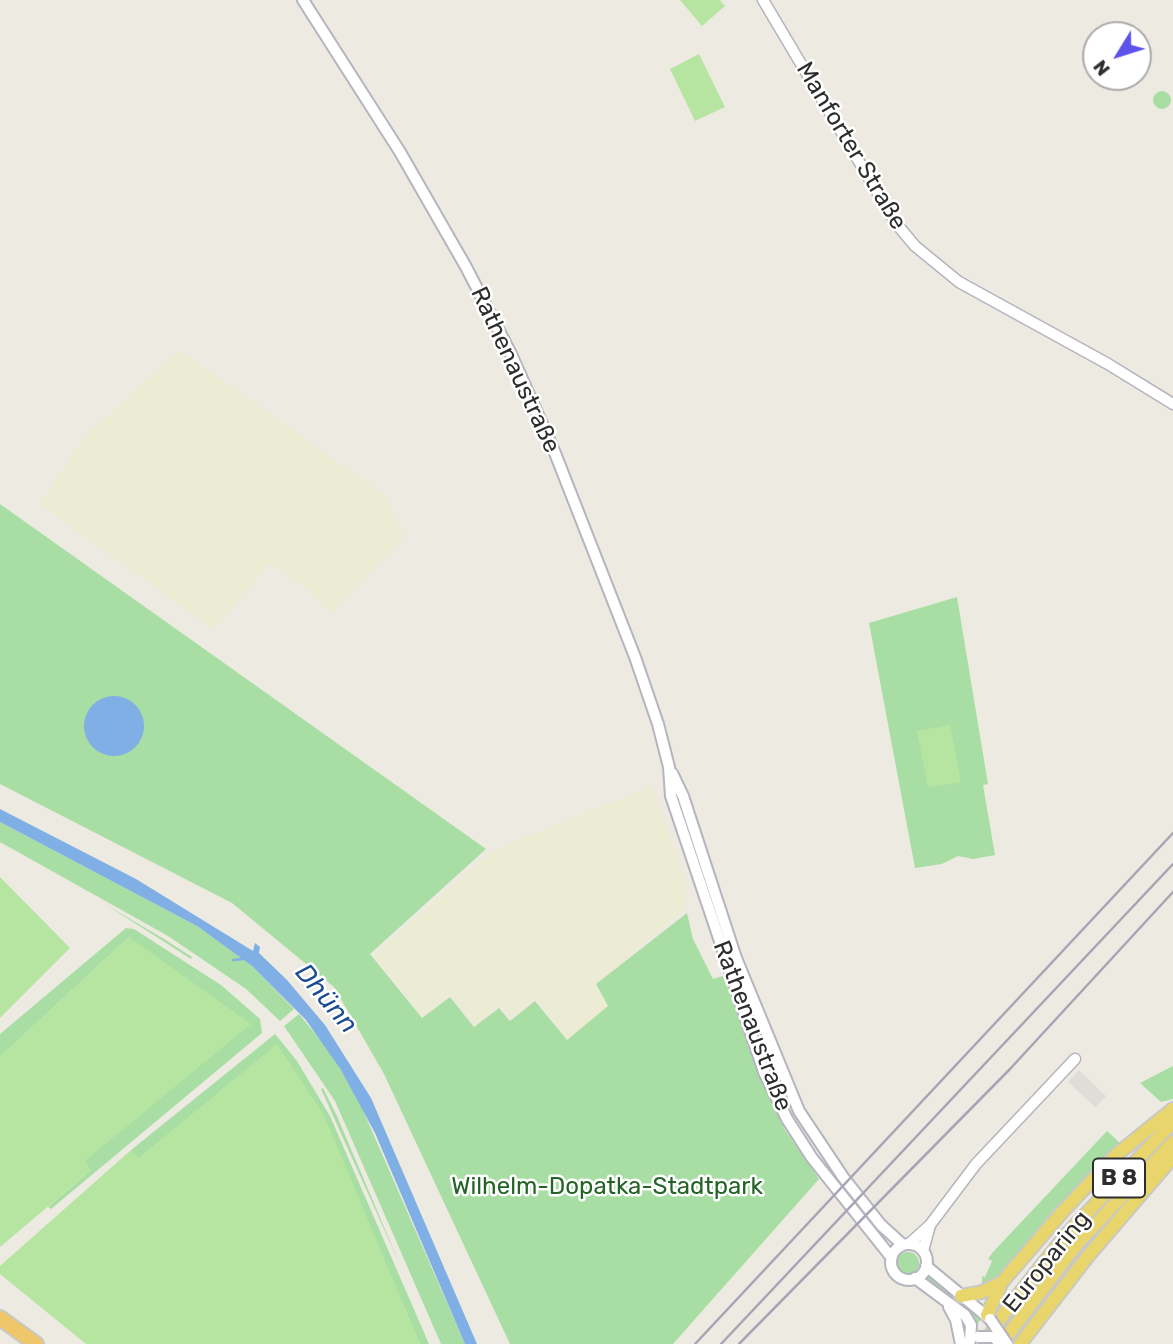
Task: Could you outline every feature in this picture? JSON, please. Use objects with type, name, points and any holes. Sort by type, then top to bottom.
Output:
[{"type":"highway","points":[[988,1317],[1002,1282],[1096,1175],[1173,1109]]},
{"type":"highway","name":"Europaring","points":[[972,1342],[1005,1312],[1066,1235],[1173,1122]]},
{"type":"highway","name":"Europaring","points":[[1000,1344],[1076,1244],[1173,1142]]},
{"type":"highway","points":[[1020,1344],[1096,1246],[1173,1157]]},
{"type":"highway","points":[[961,1296],[982,1292],[1002,1282]]},
{"type":"highway","points":[[0,1318],[36,1344]]},
{"type":"main road","name":"Rathenaustraße","points":[[303,0],[400,152],[466,267],[511,354],[555,453],[609,588],[658,724],[669,767],[675,808],[764,1072],[788,1119],[813,1158],[891,1257]]},
{"type":"main road","name":"Rathenaustraße","points":[[669,767],[682,793],[736,958],[799,1111],[843,1177],[881,1225],[906,1244]]},
{"type":"main road","points":[[1000,1344],[994,1337],[972,1342],[971,1325],[965,1315],[915,1278],[902,1279],[897,1275],[891,1257],[906,1244],[923,1251],[926,1266],[988,1317],[1003,1334],[1007,1344]]},
{"type":"main road","points":[[915,1278],[926,1266]]},
{"type":"main road","name":"Europaring","points":[[972,1342],[988,1317]]},
{"type":"street","name":"Manforter Straße","points":[[763,0],[895,222],[915,246],[959,282],[1108,364],[1173,404]]},
{"type":"street","points":[[906,1244],[930,1225],[969,1171],[1075,1059]]},
{"type":"street","points":[[923,1251],[930,1225]]},
{"type":"shaded area","points":[[180,350],[384,495],[404,537],[331,614],[307,589],[270,563],[214,630],[40,504],[85,436]]},
{"type":"shaded area","points":[[652,786],[687,885],[685,909],[596,984],[608,1006],[567,1040],[536,999],[510,1018],[500,1005],[474,1025],[450,995],[422,1017],[373,955],[493,850]]},
{"type":"shaded area","points":[[1079,1070],[1106,1096],[1095,1107],[1068,1082]]},
{"type":"green space","points":[[680,0],[720,0],[725,6],[702,26]]},
{"type":"green space","points":[[699,54],[725,107],[695,121],[670,69]]},
{"type":"green space","points":[[1162,91],[1168,94],[1171,100],[1168,106],[1162,109],[1156,106],[1153,100],[1156,94]]},
{"type":"green space","name":"Wilhelm-Dopatka-Stadtpark","points":[[0,504],[486,849],[370,954],[422,1018],[450,997],[474,1027],[499,1008],[510,1021],[535,1001],[567,1040],[608,1006],[596,984],[687,913],[693,939],[713,979],[723,976],[785,1130],[819,1179],[673,1344],[510,1344],[384,1074],[334,987],[232,903],[0,784]]},
{"type":"green space","points":[[957,597],[988,784],[983,785],[995,855],[973,859],[958,856],[942,864],[915,868],[869,623]]},
{"type":"green space","points":[[950,725],[961,782],[928,788],[917,731]]},
{"type":"green space","points":[[0,822],[197,926],[252,966],[294,1009],[280,1021],[246,989],[168,936],[0,842]]},
{"type":"green space","points":[[0,877],[70,948],[0,1018]]},
{"type":"green space","points":[[105,904],[164,939],[192,957],[191,959]]},
{"type":"green space","points":[[126,928],[134,929],[221,985],[260,1019],[262,1033],[51,1209],[48,1207],[90,1171],[85,1162],[129,937],[0,1057],[0,1034]]},
{"type":"green space","points":[[129,937],[251,1024],[85,1161],[90,1171],[0,1247],[0,1057]]},
{"type":"green space","points":[[299,1014],[327,1048],[355,1092],[465,1344],[441,1344],[335,1101],[284,1026]]},
{"type":"green space","points":[[275,1034],[297,1061],[330,1116],[429,1344],[420,1344],[387,1267],[277,1045],[138,1159],[131,1150]]},
{"type":"green space","points":[[277,1044],[324,1115],[420,1344],[86,1344],[0,1274],[0,1266],[131,1150],[139,1158]]},
{"type":"green space","points":[[1173,1066],[1173,1099],[1161,1102],[1140,1083]]},
{"type":"green space","points":[[323,1088],[337,1116],[401,1267],[321,1089]]},
{"type":"green space","points":[[1107,1131],[1120,1143],[1055,1208],[996,1279],[982,1287],[982,1276],[985,1277],[992,1261],[988,1259],[993,1252]]},
{"type":"green space","points":[[904,1252],[912,1252],[919,1259],[919,1267],[912,1274],[904,1274],[897,1267],[897,1259]]},
{"type":"green space","points":[[929,1274],[982,1317],[977,1325],[923,1280]]},
{"type":"water","points":[[114,696],[135,705],[144,726],[135,747],[114,756],[93,747],[84,726],[93,705]]},
{"type":"water","points":[[0,809],[136,879],[253,951],[255,943],[260,947],[259,953],[287,980],[325,1025],[371,1098],[477,1344],[465,1344],[375,1133],[341,1070],[306,1020],[252,966],[197,926],[0,822]]},
{"type":"waterway","points":[[233,960],[243,959]]},
{"type":"railway","points":[[695,1344],[1173,833]]},
{"type":"railway","points":[[721,1344],[1173,864]]},
{"type":"railway","points":[[739,1344],[1010,1069],[1173,892]]},
{"type":"water label","name":"Dhünn","points":[[326,999]]}]
